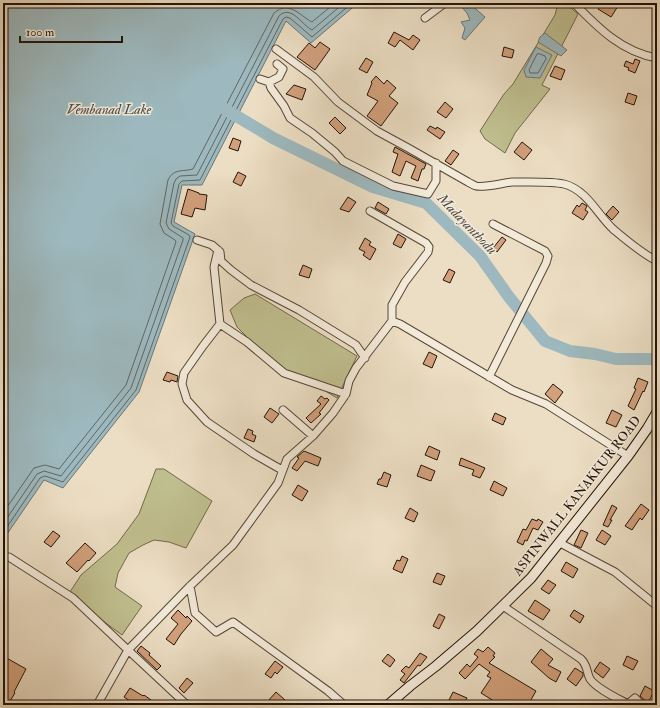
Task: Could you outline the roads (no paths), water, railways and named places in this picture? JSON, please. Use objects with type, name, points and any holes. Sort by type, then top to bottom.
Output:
[{"type":"main road","name":"ASPINWALL KANAKKUR ROAD","points":[[391,704],[477,631],[531,578],[628,456],[657,412]]},
{"type":"street","points":[[425,18],[445,3]]},
{"type":"street","points":[[574,3],[618,44],[643,56],[657,58]]},
{"type":"street","points":[[276,50],[314,77],[338,102],[377,131],[476,186],[512,182],[532,182],[564,184],[573,188],[585,196],[612,228],[657,261]]},
{"type":"street","points":[[260,79],[269,82],[279,77],[283,69],[277,64]]},
{"type":"street","points":[[269,82],[271,88],[284,106],[290,118],[312,133],[335,152],[343,161],[393,186],[428,194],[436,181],[436,164]]},
{"type":"street","points":[[97,705],[128,650],[190,586],[234,545],[278,483],[287,459],[333,414],[346,394],[349,381],[356,368],[392,321],[392,304],[405,282],[428,252],[428,247],[426,243],[370,211]]},
{"type":"street","points":[[489,377],[526,305],[548,256],[544,251],[494,224]]},
{"type":"street","points":[[197,240],[212,245],[218,250],[220,252],[221,261],[251,285],[299,310],[356,345],[365,358]]},
{"type":"street","points":[[218,250],[214,267],[220,324],[184,373],[182,384],[187,400],[207,422],[254,454],[282,470]]},
{"type":"street","points":[[392,321],[400,324],[512,390],[546,404],[628,456]]},
{"type":"street","points":[[220,324],[284,372],[346,394]]},
{"type":"street","points":[[283,410],[312,436]]},
{"type":"street","points":[[560,543],[615,572],[657,606]]},
{"type":"street","points":[[9,557],[73,598],[187,705]]},
{"type":"street","points":[[190,586],[195,613],[216,632],[233,622],[328,691],[344,705]]},
{"type":"street","points":[[503,606],[581,659],[586,664],[591,680],[599,687],[628,704],[635,698],[641,704]]},
{"type":"water","name":"Vembanad Lake","points":[[3,3],[358,3],[311,43],[286,21],[202,185],[182,185],[174,222],[195,234],[139,392],[63,488],[44,480],[3,540]]},
{"type":"water","points":[[462,3],[469,3],[485,17],[465,40],[462,38],[465,28],[461,22],[470,20],[467,13],[461,6]]},
{"type":"water","points":[[545,33],[567,50],[561,56],[538,42],[540,37]]},
{"type":"water","points":[[536,47],[552,55],[540,78],[526,77],[524,70]]},
{"type":"waterway","name":"Madayanthodu","points":[[223,108],[273,138],[373,187],[426,203],[480,256],[509,297],[545,341],[570,351],[595,354],[616,359],[657,359]]}]
